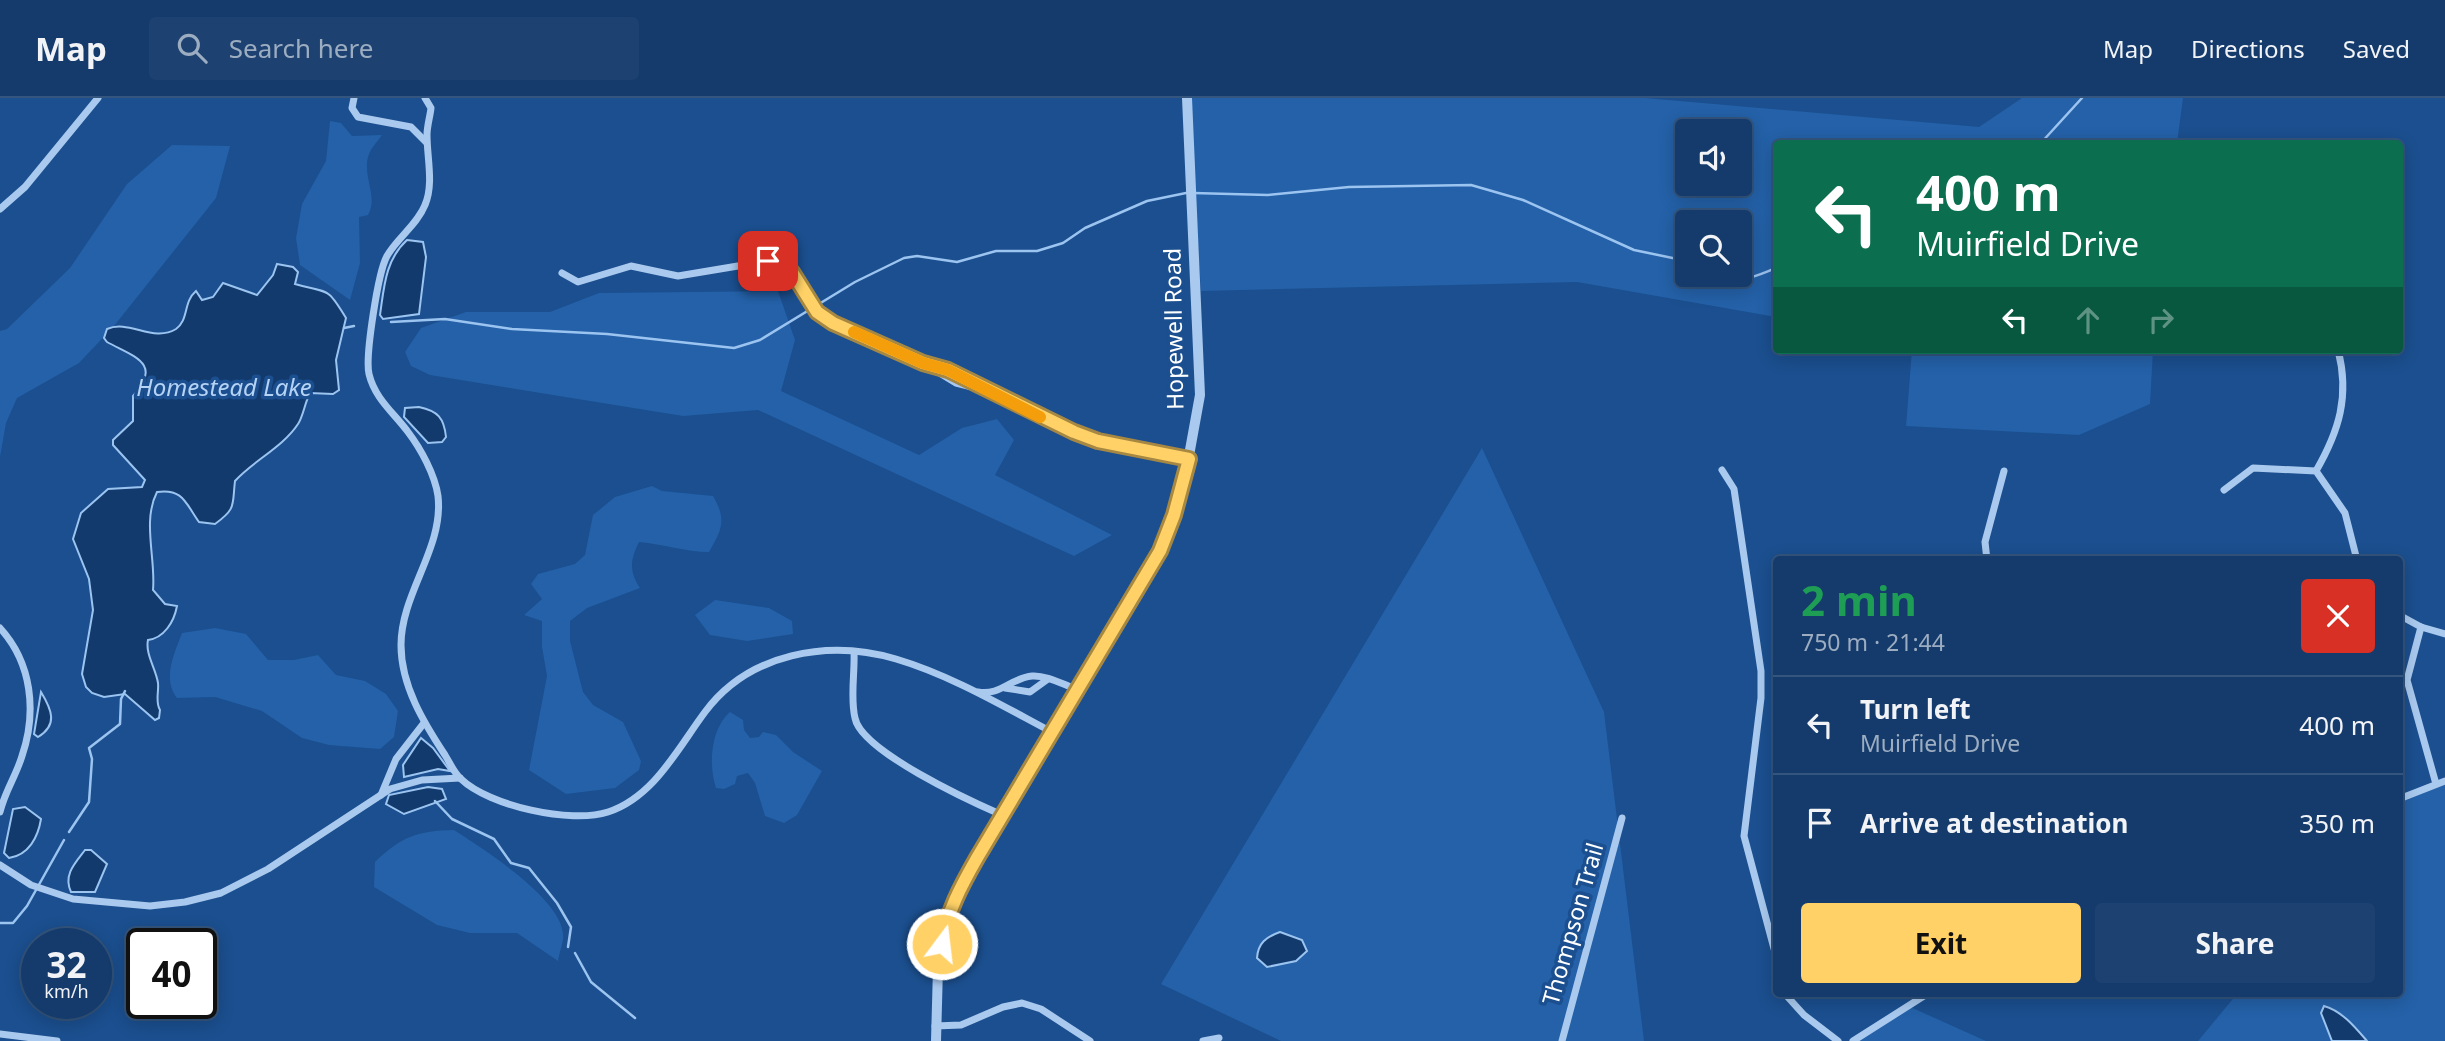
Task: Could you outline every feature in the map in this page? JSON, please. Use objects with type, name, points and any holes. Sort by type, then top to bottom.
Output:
[{"type":"street","points":[[0,209],[25,187],[98,98]]},
{"type":"street","points":[[354,98],[352,108],[358,117],[411,127],[427,142]]},
{"type":"street","points":[[425,98],[431,108],[427,142],[429,164],[426,204],[385,259],[374,314],[369,373],[382,404],[409,432],[426,462],[438,495],[435,534],[406,608],[401,646],[406,679],[424,723],[460,778]]},
{"type":"street","name":"Hopewell Road","points":[[936,1041],[935,991],[945,925],[957,893],[1050,731],[1160,551],[1174,515],[1189,459],[1200,395],[1187,98]]},
{"type":"street","points":[[562,273],[578,282],[631,266],[678,275],[768,261],[792,272],[821,317],[923,363],[956,383],[980,389],[1098,441],[1189,459]]},
{"type":"street","points":[[2316,471],[2335,437],[2342,408],[2343,368],[2339,354]]},
{"type":"street","points":[[2224,489],[2253,468],[2316,471]]},
{"type":"street","points":[[1722,470],[1734,489],[1761,671],[1761,698],[1744,836],[1773,945]]},
{"type":"street","points":[[1986,556],[1984,542],[2004,471]]},
{"type":"street","points":[[2316,471],[2345,513],[2356,556]]},
{"type":"street","points":[[2403,617],[2421,627],[2445,634]]},
{"type":"street","points":[[2421,627],[2403,680],[2436,784]]},
{"type":"street","points":[[0,628],[16,645],[30,690],[31,723],[23,754],[3,791],[0,812]]},
{"type":"street","points":[[854,652],[855,718],[861,733],[929,778],[1002,815]]},
{"type":"street","points":[[0,865],[32,886],[73,899],[150,906],[186,902],[221,893],[268,869],[390,789],[422,780],[460,778],[524,810],[564,816],[608,812],[646,790],[727,685],[764,662],[803,653],[854,652],[893,658],[971,691],[1050,731]]},
{"type":"street","points":[[971,691],[991,694],[1017,680],[1033,676],[1076,689]]},
{"type":"street","points":[[1005,688],[1030,692],[1048,679]]},
{"type":"street","points":[[380,796],[396,759],[424,723]]},
{"type":"street","points":[[2403,797],[2445,781]]},
{"type":"street","name":"Thompson Trail","points":[[1562,1041],[1622,818]]},
{"type":"street","points":[[1788,997],[1804,1015],[1838,1041]]},
{"type":"street","points":[[1853,1041],[1922,997]]},
{"type":"street","points":[[936,1026],[961,1025],[1003,1007],[1022,1003],[1041,1009],[1090,1041]]},
{"type":"street","points":[[0,1034],[57,1041]]},
{"type":"street","points":[[1203,1041],[1219,1038]]},
{"type":"shaded area","points":[[1189,98],[1645,98],[1979,127],[2022,98],[2183,98],[2177,140],[1773,140],[1773,316],[1577,282],[1201,291]]},
{"type":"shaded area","points":[[330,121],[341,123],[352,136],[382,135],[370,152],[367,162],[372,200],[368,215],[359,217],[360,263],[350,300],[300,265],[296,238],[302,204],[326,161]]},
{"type":"shaded area","points":[[172,145],[230,146],[216,198],[114,326],[79,363],[17,398],[6,423],[0,457],[0,331],[7,329],[70,268],[127,184]]},
{"type":"shaded area","points":[[778,291],[795,340],[781,391],[919,455],[962,428],[997,419],[1014,440],[995,475],[1112,535],[1074,556],[758,410],[683,416],[430,375],[411,366],[405,352],[421,328],[466,312],[550,312],[599,293]]},
{"type":"shaded area","points":[[1912,354],[2153,354],[2150,404],[2079,435],[1906,426]]},
{"type":"shaded area","points":[[1482,448],[1604,712],[1644,1041],[1281,1041],[1161,984]]},
{"type":"shaded area","points":[[652,486],[662,491],[713,496],[720,512],[720,531],[709,552],[639,542],[632,565],[640,588],[587,608],[570,621],[570,641],[583,692],[593,705],[623,722],[641,761],[639,770],[615,788],[566,794],[529,770],[547,676],[542,647],[542,621],[524,615],[542,599],[531,584],[538,574],[575,564],[585,555],[593,515],[615,497]]},
{"type":"shaded area","points":[[715,600],[769,608],[792,621],[793,634],[747,641],[710,635],[695,615]]},
{"type":"shaded area","points":[[215,628],[246,634],[268,660],[294,660],[318,655],[336,675],[365,681],[386,694],[398,711],[394,737],[380,749],[329,745],[302,738],[262,711],[215,697],[177,698],[170,683],[170,675],[182,633]]},
{"type":"shaded area","points":[[730,712],[743,720],[744,730],[750,738],[759,737],[763,732],[776,735],[793,752],[822,771],[797,815],[784,823],[765,816],[755,783],[748,773],[737,776],[735,784],[724,789],[716,788],[712,768],[713,747],[719,727]]},
{"type":"shaded area","points":[[2445,778],[2445,1041],[2198,1041],[2235,997],[2403,997],[2403,794]]},
{"type":"shaded area","points":[[454,830],[518,875],[549,905],[559,920],[563,934],[558,961],[517,933],[470,933],[437,925],[374,887],[375,862],[394,846],[420,834]]},
{"type":"shaded area","points":[[1908,1006],[1986,1041],[1858,1041]]},
{"type":"water","points":[[407,240],[423,242],[426,257],[419,314],[383,319],[380,315],[390,265]]},
{"type":"water","name":"Homestead Lake","points":[[277,264],[293,267],[298,272],[295,284],[330,295],[346,318],[336,360],[339,390],[333,394],[310,393],[300,421],[292,432],[235,481],[230,510],[215,524],[199,522],[183,499],[173,492],[157,492],[150,515],[153,590],[165,604],[177,606],[167,628],[159,636],[148,640],[148,651],[158,683],[157,700],[160,710],[159,718],[155,720],[125,694],[104,697],[92,693],[86,687],[82,674],[93,610],[89,579],[73,539],[81,513],[108,489],[142,487],[145,480],[113,445],[113,440],[133,421],[133,396],[146,376],[145,368],[141,362],[104,338],[107,329],[115,327],[150,333],[167,333],[176,329],[183,321],[189,300],[196,291],[202,300],[213,297],[223,283],[257,295],[273,275]]},
{"type":"water","points":[[419,407],[435,413],[442,420],[446,437],[442,442],[428,443],[404,417],[405,408]]},
{"type":"water","points":[[41,692],[50,711],[51,722],[38,737],[34,734]]},
{"type":"water","points":[[421,738],[433,748],[450,771],[438,769],[404,777],[403,765]]},
{"type":"water","points":[[428,787],[442,789],[446,799],[404,814],[386,804],[389,795]]},
{"type":"water","points":[[25,807],[41,819],[38,832],[27,849],[9,858],[4,853],[13,809]]},
{"type":"water","points":[[85,850],[91,850],[107,864],[95,892],[71,892],[69,875]]},
{"type":"water","points":[[1280,932],[1302,940],[1307,951],[1296,961],[1267,967],[1257,958],[1259,948],[1267,938]]},
{"type":"water","points":[[2324,1006],[2342,1016],[2367,1041],[2332,1041],[2321,1013]]},
{"type":"waterway","points":[[2044,140],[2082,98]]},
{"type":"waterway","points":[[1193,193],[1268,195],[1349,187],[1471,185],[1523,200],[1634,250],[1675,259]]},
{"type":"waterway","points":[[391,322],[445,319],[512,329],[607,334],[734,348],[760,340],[855,282],[904,258],[917,256],[957,262],[996,251],[1037,251],[1063,243],[1085,228],[1147,201],[1186,193]]},
{"type":"waterway","points":[[1752,277],[1773,269]]},
{"type":"waterway","points":[[344,328],[354,326]]},
{"type":"waterway","points":[[69,832],[89,802],[92,759],[89,748],[120,724],[121,699],[125,691]]},
{"type":"waterway","points":[[435,801],[452,819],[494,839],[511,863],[529,868],[557,903],[571,927],[568,947]]},
{"type":"waterway","points":[[0,923],[13,923],[27,906],[64,840]]},
{"type":"waterway","points":[[575,953],[591,982],[635,1018]]},
{"type":"slow traffic","points":[[854,332],[923,363],[948,370],[980,389],[1040,417]]},
{"type":"route","points":[[768,261],[792,272],[821,317],[833,323],[923,363],[948,370],[980,389],[1074,432],[1098,441],[1189,459],[1174,515],[1160,551],[1054,723],[957,893],[945,925],[942,944]]}]
